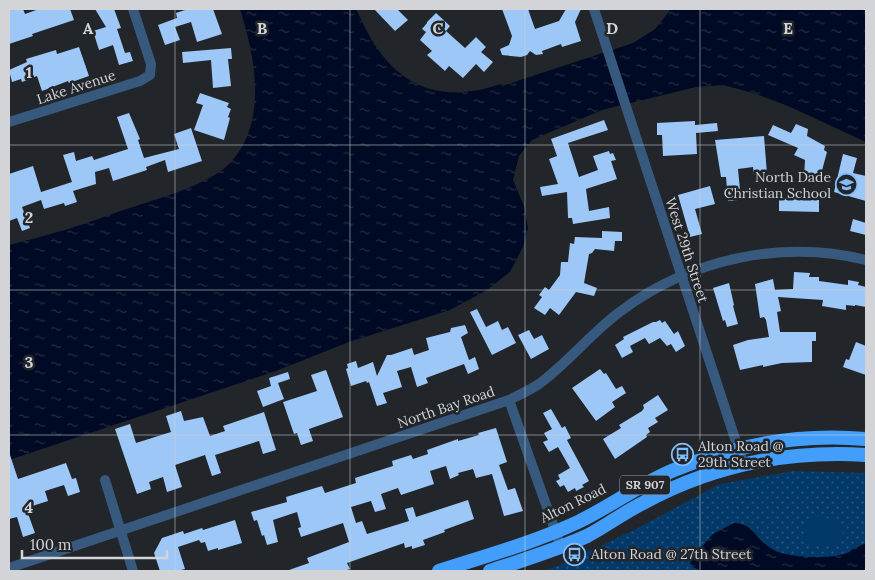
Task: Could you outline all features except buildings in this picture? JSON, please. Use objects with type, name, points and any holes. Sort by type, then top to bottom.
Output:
[{"type":"highway","name":"Alton Road","points":[[439,571],[555,532],[597,512],[634,490],[674,470],[739,447],[804,438],[849,437],[866,439]]},
{"type":"highway","name":"SR 907","points":[[490,571],[560,547],[605,527],[642,503],[680,485],[743,463],[810,454],[866,455]]},
{"type":"street","name":"Lake Avenue","points":[[9,122],[140,81],[150,75],[151,64],[132,9]]},
{"type":"street","name":"West 29th Street","points":[[594,9],[743,463]]},
{"type":"street","name":"North Bay Road","points":[[9,568],[509,400],[538,385],[621,311],[681,276],[710,266],[750,256],[796,251],[826,252],[866,260]]},
{"type":"street","points":[[509,400],[560,547]]},
{"type":"street","points":[[105,480],[133,571]]},
{"type":"shaded area","points":[[793,471],[866,473],[866,571],[542,571],[558,566],[634,530],[720,484]]},
{"type":"shaded area","points":[[815,517],[831,519],[838,523],[843,537],[834,544],[824,547],[808,543],[804,539],[804,527]]},
{"type":"water","points":[[240,9],[356,9],[375,45],[395,69],[409,79],[437,91],[468,92],[501,84],[502,86],[633,43],[655,29],[671,9],[866,9],[866,142],[788,106],[753,93],[723,85],[696,87],[602,110],[532,140],[519,156],[513,180],[524,206],[528,228],[523,247],[510,272],[487,290],[450,310],[349,342],[276,371],[9,460],[9,245],[68,229],[172,194],[210,178],[229,164],[242,148],[250,129],[254,110],[254,68]]},
{"type":"water","points":[[734,523],[750,528],[763,542],[776,551],[795,556],[836,556],[845,554],[866,543],[866,571],[699,570],[693,567],[690,563],[692,558],[713,534]]},
{"type":"place","name":"North Dade Christian School","points":[[847,185]]},
{"type":"place","name":"Alton Road @ 29th Street","points":[[682,454]]},
{"type":"place","name":"Alton Road @ 27th Street","points":[[575,554]]}]
